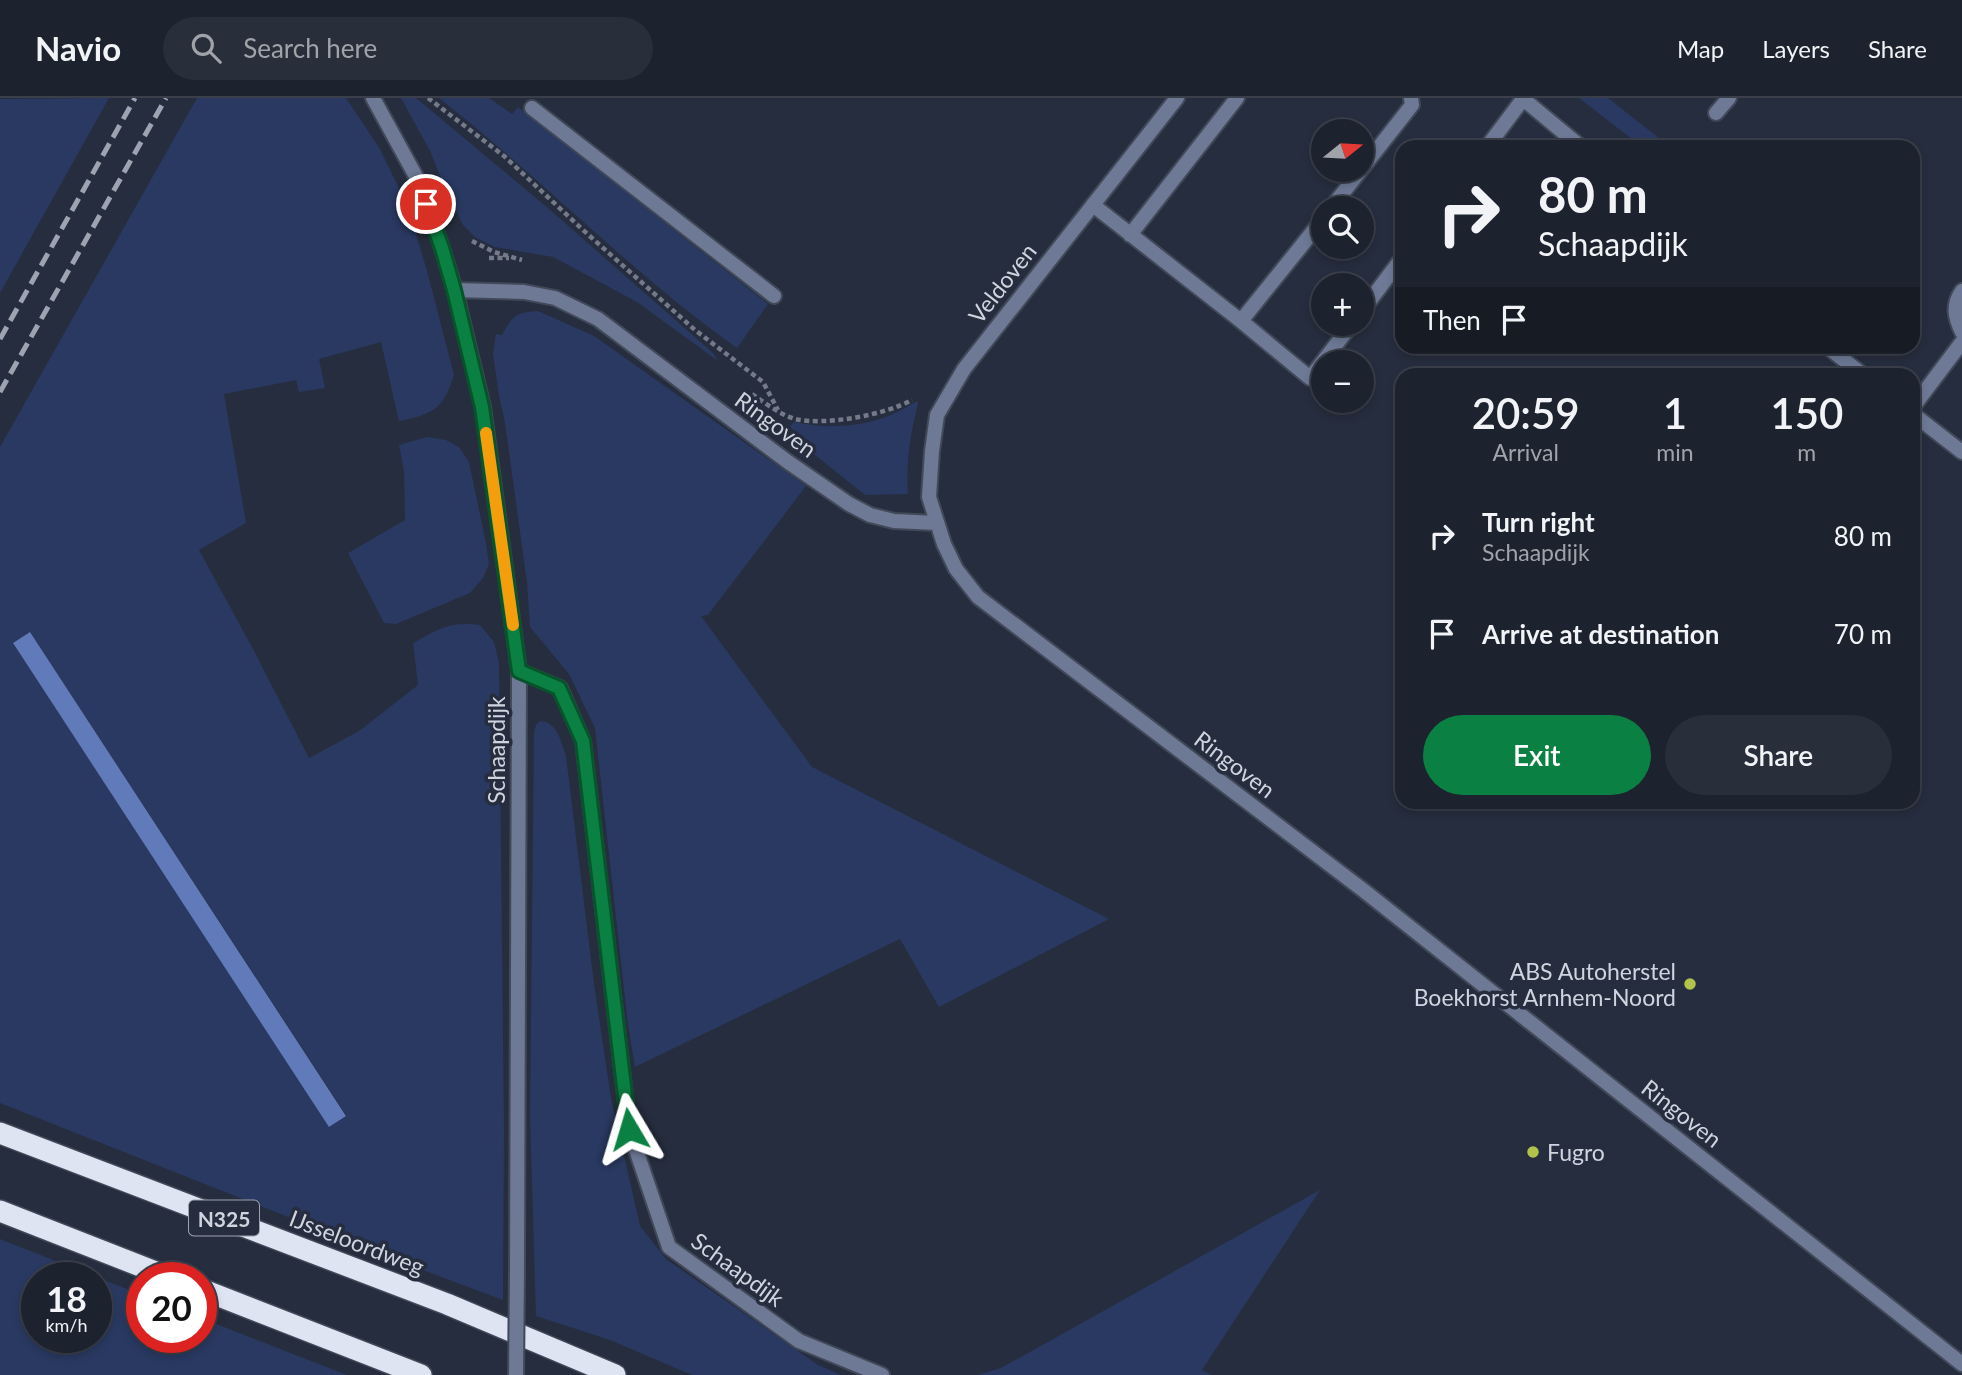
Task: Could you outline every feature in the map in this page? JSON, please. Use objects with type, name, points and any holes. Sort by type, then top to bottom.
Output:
[{"type":"highway","name":"IJsseloordweg","points":[[0,1133],[447,1304],[614,1375]]},
{"type":"highway","points":[[0,1211],[131,1262]]},
{"type":"highway","points":[[217,1295],[421,1375]]},
{"type":"street","name":"Schaapdijk","points":[[373,98],[419,182],[454,290],[482,407],[519,671],[516,1375]]},
{"type":"street","name":"Veldoven","points":[[936,523],[929,497],[937,415],[964,369],[1177,98]]},
{"type":"street","points":[[1130,234],[1237,98]]},
{"type":"street","points":[[1340,196],[1412,105],[1412,98]]},
{"type":"street","points":[[1492,140],[1523,98],[1573,140]]},
{"type":"street","points":[[1716,113],[1729,98]]},
{"type":"street","points":[[532,108],[774,296]]},
{"type":"street","points":[[1093,205],[1310,378],[1343,336]]},
{"type":"street","points":[[1241,321],[1311,234]]},
{"type":"street","points":[[1374,295],[1395,267]]},
{"type":"street","name":"Ringoven","points":[[454,290],[524,292],[555,298],[598,319],[849,505],[870,516],[894,521],[936,523],[956,569],[978,597],[1363,890],[1962,1364]]},
{"type":"street","points":[[1962,291],[1956,299],[1955,316],[1962,332]]},
{"type":"street","points":[[1920,398],[1962,342]]},
{"type":"street","points":[[1836,354],[1854,368]]},
{"type":"street","points":[[1920,419],[1962,452]]},
{"type":"street","name":"Schaapdijk","points":[[519,671],[559,688],[583,741],[629,1129],[668,1247],[799,1341],[882,1375]]},
{"type":"path","points":[[428,98],[504,156],[695,330],[764,382],[779,413]]},
{"type":"path","points":[[467,239],[494,251],[528,261]]},
{"type":"path","name":"Ringoven","points":[[746,389],[779,413],[795,419],[867,416],[900,407],[964,369]]},
{"type":"shaded area","points":[[109,98],[0,293],[0,99]]},
{"type":"shaded area","points":[[197,98],[346,98],[380,149],[408,207],[454,375],[441,403],[428,413],[399,421],[381,342],[319,359],[325,388],[299,392],[296,380],[224,394],[246,523],[199,550],[309,758],[359,731],[418,685],[413,643],[437,630],[460,624],[480,625],[494,642],[499,663],[503,1300],[0,1103],[0,447]],"holes":[[[30,632],[346,1115],[330,1127],[13,643]]]},
{"type":"shaded area","points":[[401,98],[416,98],[548,208],[713,353],[718,361],[637,302],[553,257],[495,247],[475,237],[463,225],[430,151]]},
{"type":"shaded area","points":[[439,98],[489,98],[512,114],[518,107],[768,304],[737,348],[660,289],[514,160]]},
{"type":"shaded area","points":[[1579,98],[1608,98],[1661,140],[1633,140]]},
{"type":"shaded area","points":[[538,311],[594,336],[806,486],[708,615],[701,616],[812,767],[1109,919],[939,1007],[900,939],[635,1067],[595,728],[569,674],[530,627],[527,583],[493,354],[496,334],[502,335],[516,316]]},
{"type":"shaded area","points":[[915,402],[918,404],[909,449],[908,494],[865,495],[810,451],[790,426],[794,422],[825,426],[857,424],[887,417]]},
{"type":"shaded area","points":[[427,437],[446,440],[459,447],[469,462],[489,564],[483,578],[470,593],[396,624],[384,623],[348,553],[405,520],[404,471],[399,445]]},
{"type":"shaded area","points":[[30,632],[346,1116],[329,1127],[13,643]]},
{"type":"shaded area","points":[[540,721],[555,729],[566,756],[611,1098],[640,1226],[666,1259],[818,1365],[841,1375],[692,1375],[610,1340],[536,1316],[530,1115],[534,732]]},
{"type":"shaded area","points":[[1320,1190],[1202,1370],[1211,1375],[977,1375],[1001,1368]]},
{"type":"shaded area","points":[[0,1239],[58,1262],[21,1262],[21,1353],[112,1353],[112,1283],[126,1289],[126,1353],[217,1353],[217,1324],[347,1375],[0,1375]]},
{"type":"railway","points":[[0,339],[135,98]]},
{"type":"railway","points":[[0,392],[166,98]]},
{"type":"slow traffic","points":[[486,433],[513,625]]},
{"type":"place","name":"ABS Autoherstel Boekhorst Arnhem-Noord","points":[[1690,984]]},
{"type":"place","name":"Fugro","points":[[1533,1152]]},
{"type":"route","points":[[426,204],[454,290],[482,407],[519,671],[559,688],[583,741],[629,1129]]}]
